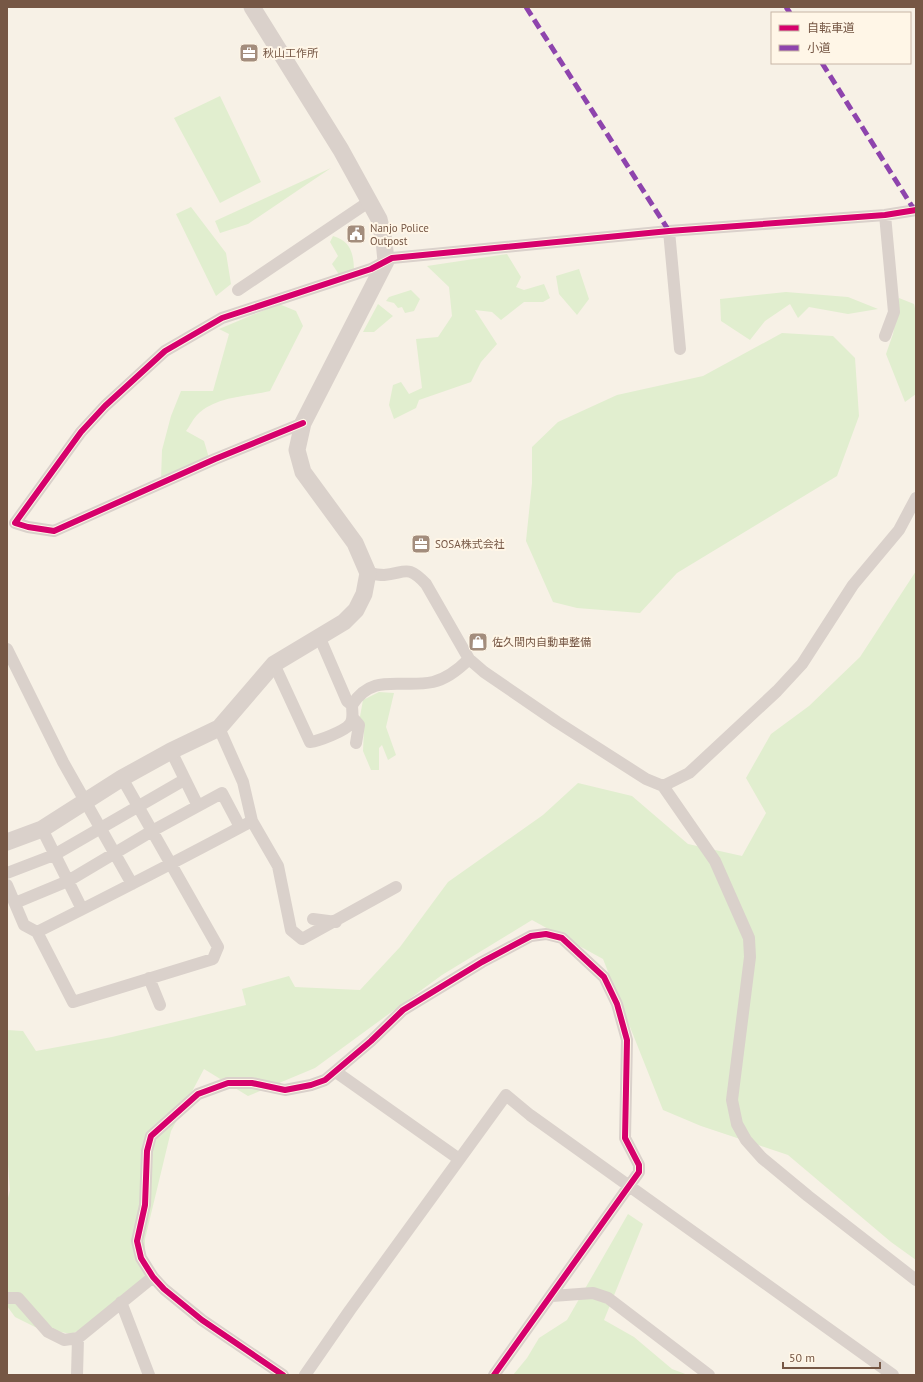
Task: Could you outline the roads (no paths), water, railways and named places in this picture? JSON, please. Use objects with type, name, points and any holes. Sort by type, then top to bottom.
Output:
[{"type":"street","points":[[7,842],[42,829],[122,778],[171,751],[219,728],[274,664],[344,622],[356,610],[364,594],[368,573],[355,542],[303,472],[297,450],[303,423],[386,261],[384,240],[379,219],[370,201],[298,80],[252,7]]},
{"type":"street","points":[[238,290],[370,201]]},
{"type":"street","points":[[303,423],[215,459],[54,531],[11,524],[81,432],[105,406],[165,351],[222,318],[371,269],[392,258],[669,231],[886,215],[916,210]]},
{"type":"street","points":[[885,336],[894,312],[886,215]]},
{"type":"street","points":[[669,231],[680,349]]},
{"type":"street","points":[[663,786],[689,773],[777,691],[802,664],[854,585],[899,530],[916,498]]},
{"type":"street","points":[[368,573],[384,575],[400,571],[417,575],[426,584],[469,659],[494,680],[557,722],[646,779],[663,786],[715,862],[749,938],[750,957],[732,1100],[737,1124],[746,1140],[762,1158],[808,1196],[916,1280]]},
{"type":"street","points":[[319,636],[347,701],[352,705]]},
{"type":"street","points":[[7,650],[84,801],[102,828],[132,884]]},
{"type":"street","points":[[274,664],[310,742],[345,729],[353,718],[352,705],[361,692],[372,686],[434,682],[448,675],[469,659]]},
{"type":"street","points":[[353,718],[359,725],[356,743]]},
{"type":"street","points":[[219,728],[243,782],[252,821],[278,866],[291,930],[302,939],[336,922],[396,887]]},
{"type":"street","points":[[171,751],[198,806]]},
{"type":"street","points":[[7,886],[24,925],[37,932],[73,1002],[213,959],[218,947],[122,778]]},
{"type":"street","points":[[7,873],[54,855],[184,780]]},
{"type":"street","points":[[15,903],[68,881],[152,831],[222,793],[240,827]]},
{"type":"street","points":[[37,932],[252,821]]},
{"type":"street","points":[[42,829],[82,909]]},
{"type":"street","points":[[313,919],[336,922]]},
{"type":"street","points":[[283,1375],[202,1320],[164,1289],[153,1277],[142,1258],[137,1241],[145,1205],[147,1151],[151,1136],[198,1094],[228,1083],[252,1083],[285,1090],[311,1085],[325,1080],[336,1072],[403,1010],[482,962],[531,936],[546,934],[562,938],[604,977],[617,1004],[627,1040],[625,1138],[639,1165],[639,1172],[552,1296],[494,1375]]},
{"type":"street","points":[[149,978],[160,1005]]},
{"type":"street","points":[[336,1072],[458,1159]]},
{"type":"street","points":[[305,1375],[458,1159],[506,1095],[530,1115],[629,1187],[893,1375]]},
{"type":"street","points":[[7,1298],[18,1298],[48,1332],[64,1340],[78,1338],[153,1277]]},
{"type":"street","points":[[552,1296],[593,1293],[608,1298],[709,1375]]},
{"type":"street","points":[[121,1302],[149,1375]]},
{"type":"street","points":[[77,1375],[78,1338]]},
{"type":"place","name":"秋山工作所","points":[[249,53]]},
{"type":"place","name":"Nanjo Police Outpost","points":[[356,234]]},
{"type":"place","name":"SOSA株式会社","points":[[421,544]]},
{"type":"place","name":"佐久間内自動車整備","points":[[478,642]]}]
